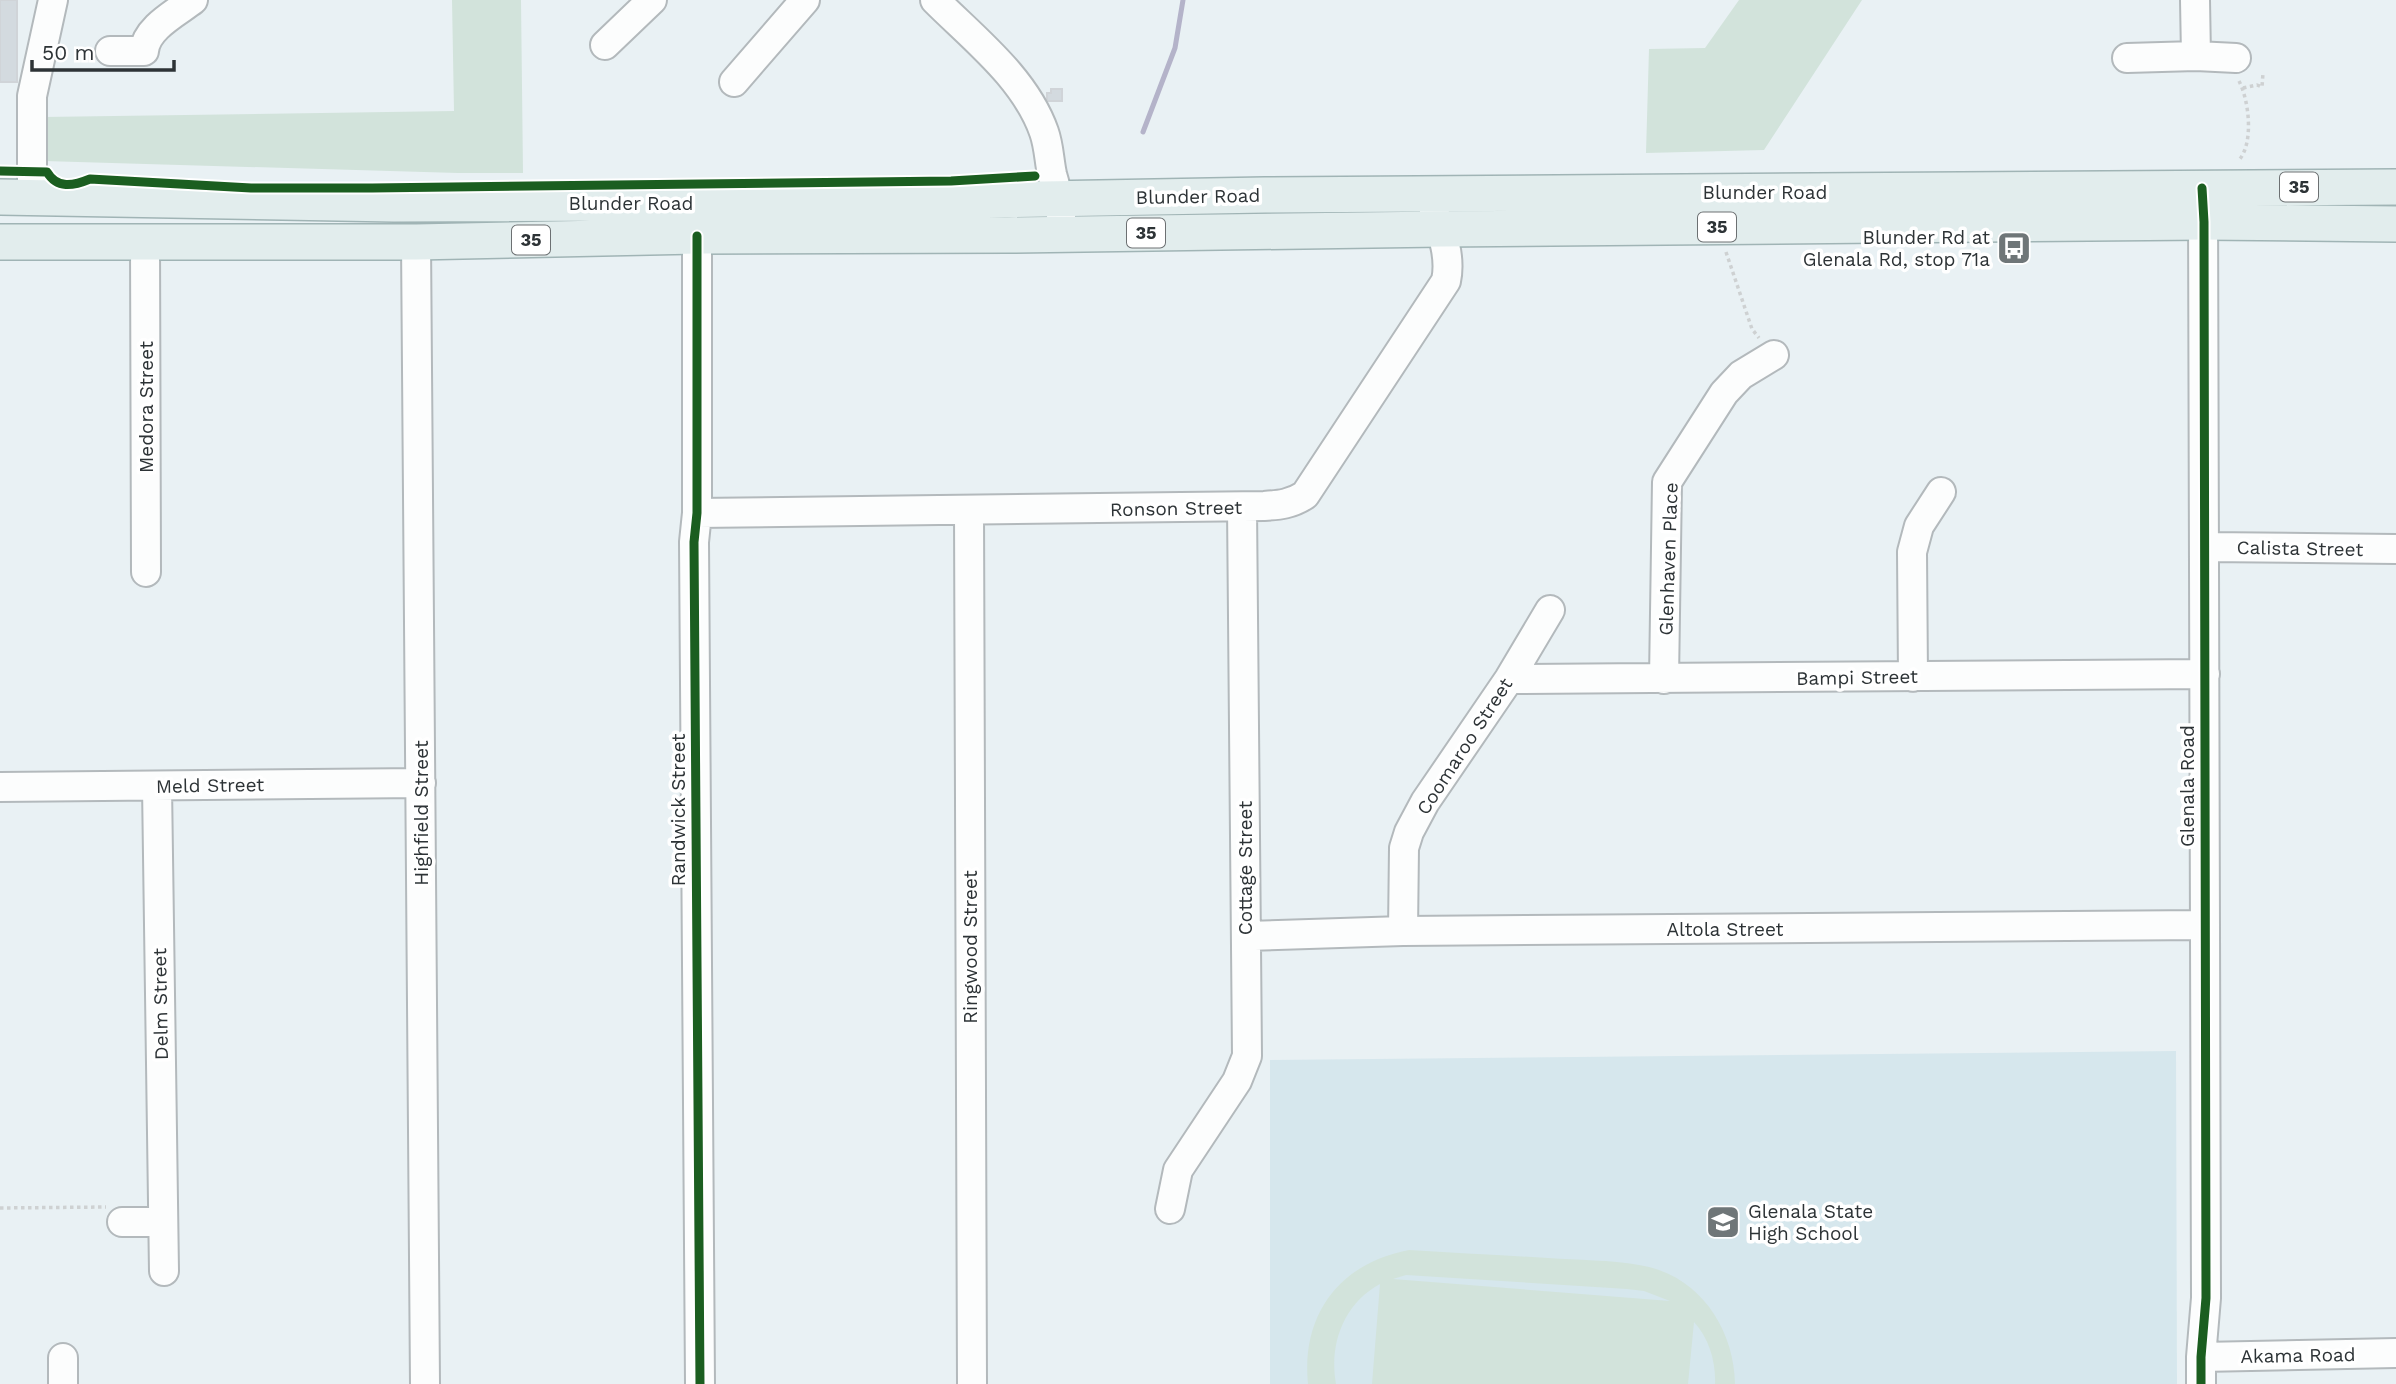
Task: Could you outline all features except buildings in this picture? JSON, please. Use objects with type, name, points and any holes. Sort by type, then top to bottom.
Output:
[{"type":"main road","name":"Blunder Road","points":[[16,198],[394,204],[882,202],[1425,193],[2396,187]]},
{"type":"main road","name":"Blunder Road","points":[[0,242],[416,243],[697,236],[2204,222],[2396,224]]},
{"type":"street","points":[[16,198],[32,96],[53,0]]},
{"type":"street","points":[[110,51],[144,51],[150,34],[193,0]]},
{"type":"street","points":[[605,45],[652,0]]},
{"type":"street","points":[[734,82],[805,0]]},
{"type":"street","points":[[934,0],[1014,79],[1037,116],[1045,134],[1052,176],[1060,198],[1061,234]]},
{"type":"street","points":[[2195,0],[2196,56]]},
{"type":"street","points":[[2127,58],[2236,58]]},
{"type":"street","name":"Glenala Road","points":[[2202,188],[2208,1370]]},
{"type":"street","name":"Ronson Street","points":[[697,513],[1284,505],[1305,495],[1446,281],[1448,269],[1441,229],[1425,193]]},
{"type":"street","name":"Randwick Street","points":[[697,236],[697,513],[694,542],[700,1384]]},
{"type":"street","name":"Medora Street","points":[[145,242],[146,572]]},
{"type":"street","name":"Highfield Street","points":[[416,243],[425,1384]]},
{"type":"street","name":"Glenhaven Place","points":[[1664,679],[1667,482],[1724,393],[1741,375],[1774,355]]},
{"type":"street","points":[[1913,677],[1912,552],[1919,526],[1941,492]]},
{"type":"street","name":"Cottage Street","points":[[1170,1209],[1178,1170],[1237,1081],[1247,1056],[1242,507]]},
{"type":"street","name":"Ringwood Street","points":[[969,510],[972,1384]]},
{"type":"street","name":"Calista Street","points":[[2205,547],[2396,549]]},
{"type":"street","name":"Coomaroo Street","points":[[1403,931],[1404,848],[1409,832],[1425,802],[1509,679],[1550,610]]},
{"type":"street","name":"Bampi Street","points":[[1509,679],[2205,674]]},
{"type":"street","name":"Meld Street","points":[[0,787],[421,783]]},
{"type":"street","name":"Delm Street","points":[[157,786],[164,1271]]},
{"type":"street","name":"Altola Street","points":[[1246,936],[1403,931],[2205,925]]},
{"type":"street","points":[[115,1215],[163,1222]]},
{"type":"street","name":"Akama Road","points":[[2208,1370],[2396,1353]]},
{"type":"path","points":[[2236,58],[2239,81],[2250,119],[2244,154],[2236,163]]},
{"type":"path","points":[[2242,88],[2257,85],[2262,87],[2263,73]]},
{"type":"path","points":[[1726,252],[1752,329],[1774,355]]},
{"type":"path","points":[[0,1208],[115,1215]]},
{"type":"shaded area","points":[[452,0],[521,0],[523,173],[44,161],[43,117],[454,111]]},
{"type":"shaded area","points":[[1739,0],[1862,0],[1764,150],[1646,153],[1649,49],[1705,48]]},
{"type":"shaded area","name":"Glenala State High School","points":[[2176,1051],[2177,1384],[1270,1384],[1270,1060]]},
{"type":"shaded area","points":[[1409,1250],[1605,1261],[1660,1270],[1679,1279],[1709,1307],[1728,1343],[1735,1384],[1715,1384],[1710,1351],[1704,1335],[1694,1322],[1688,1384],[1372,1384],[1380,1284],[1367,1292],[1357,1303],[1342,1327],[1335,1355],[1336,1384],[1308,1384],[1311,1335],[1319,1314],[1330,1296],[1345,1280],[1363,1267]],"holes":[[[1406,1275],[1644,1291],[1670,1301],[1393,1279]]]},
{"type":"waterway","points":[[1143,132],[1175,48],[1183,0]]},
{"type":"cycle path","points":[[0,171],[47,172],[61,184],[90,179],[251,188],[951,181],[1035,176]]},
{"type":"cycle path","points":[[2201,1384],[2206,1298],[2202,188]]},
{"type":"cycle path","points":[[697,236],[697,513],[694,542],[700,1384]]},
{"type":"place","name":"Blunder Rd at Glenala Rd, stop 71a","points":[[2014,248]]},
{"type":"place","name":"Glenala State High School","points":[[1723,1222]]}]
